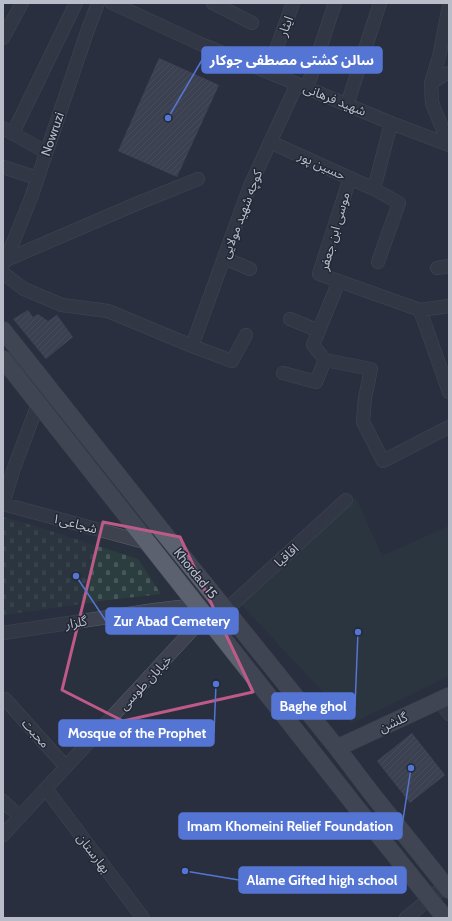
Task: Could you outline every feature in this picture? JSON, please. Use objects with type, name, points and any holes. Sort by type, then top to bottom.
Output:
[{"type":"main road","name":"Khordad 15","points":[[3,330],[337,748],[372,794],[448,887]]},
{"type":"main road","points":[[7,365],[25,358]]},
{"type":"main road","name":"Khordad 15","points":[[7,365],[445,918]]},
{"type":"main road","name":"گلشن","points":[[337,748],[446,703]]},
{"type":"street","points":[[3,38],[22,3]]},
{"type":"street","points":[[46,152],[8,131],[76,3]]},
{"type":"street","name":"Nowruzi","points":[[4,262],[31,198],[98,3]]},
{"type":"street","name":"شهید فرهانی","points":[[112,3],[196,42],[391,123],[449,145]]},
{"type":"street","points":[[213,3],[252,23]]},
{"type":"street","name":"ایثار","points":[[268,72],[293,3]]},
{"type":"street","name":"کوچه شهید مولایی","points":[[192,346],[250,186],[270,142],[302,86],[335,3]]},
{"type":"street","points":[[347,105],[380,3]]},
{"type":"street","points":[[449,6],[439,57],[431,83],[432,103],[449,145]]},
{"type":"street","points":[[431,83],[449,73]]},
{"type":"street","points":[[374,189],[391,123]]},
{"type":"street","name":"حسین پور","points":[[270,142],[374,189],[399,203],[378,262]]},
{"type":"street","points":[[3,167],[37,178]]},
{"type":"street","name":"موسی ابن جعفر","points":[[350,178],[319,274],[420,310]]},
{"type":"street","points":[[4,262],[136,204],[198,179]]},
{"type":"street","points":[[224,258],[250,269]]},
{"type":"street","points":[[3,272],[24,289],[62,305],[108,311],[232,361],[246,335]]},
{"type":"street","points":[[339,281],[313,345],[325,360],[371,369],[362,422],[383,461],[449,427]]},
{"type":"street","points":[[449,306],[420,310],[449,392]]},
{"type":"street","points":[[290,319],[319,331]]},
{"type":"street","points":[[283,373],[316,382],[325,360]]},
{"type":"street","points":[[3,504],[8,465],[38,404]]},
{"type":"street","name":"اقاقیا","points":[[226,610],[346,500]]},
{"type":"street","name":"شجاعی۱","points":[[3,504],[148,543]]},
{"type":"street","name":"گلزار","points":[[3,634],[154,610],[201,610]]},
{"type":"street","name":"خیابان طوسی","points":[[3,835],[66,767],[201,610]]},
{"type":"street","name":"محبت","points":[[5,699],[66,767]]},
{"type":"street","name":"بهارستان","points":[[46,789],[143,918]]},
{"type":"street","points":[[3,801],[20,817]]},
{"type":"street","points":[[406,918],[448,887]]},
{"type":"highlighted area","points":[[103,522],[180,537],[253,692],[123,721],[62,690]]},
{"type":"green space","points":[[356,498],[382,556],[449,526],[449,676],[352,723],[241,604]]},
{"type":"green space","points":[[3,517],[138,559],[161,594],[3,615]]},
{"type":"building","points":[[159,58],[219,85],[177,177],[118,151]]},
{"type":"building","points":[[28,310],[33,317],[38,314],[48,321],[57,315],[73,337],[46,359],[13,319]]},
{"type":"building","points":[[412,733],[445,775],[410,803],[377,761]]},
{"type":"place","name":"سالن کشتی مصطفی جوکار","points":[[168,118]]},
{"type":"place","name":"Zur Abad Cemetery","points":[[76,576]]},
{"type":"place","name":"Baghe ghol","points":[[358,632]]},
{"type":"place","name":"Mosque of the Prophet","points":[[216,684]]},
{"type":"place","name":"Imam Khomeini Relief Foundation","points":[[411,768]]},
{"type":"place","name":"Alame Gifted high school","points":[[185,871]]}]
